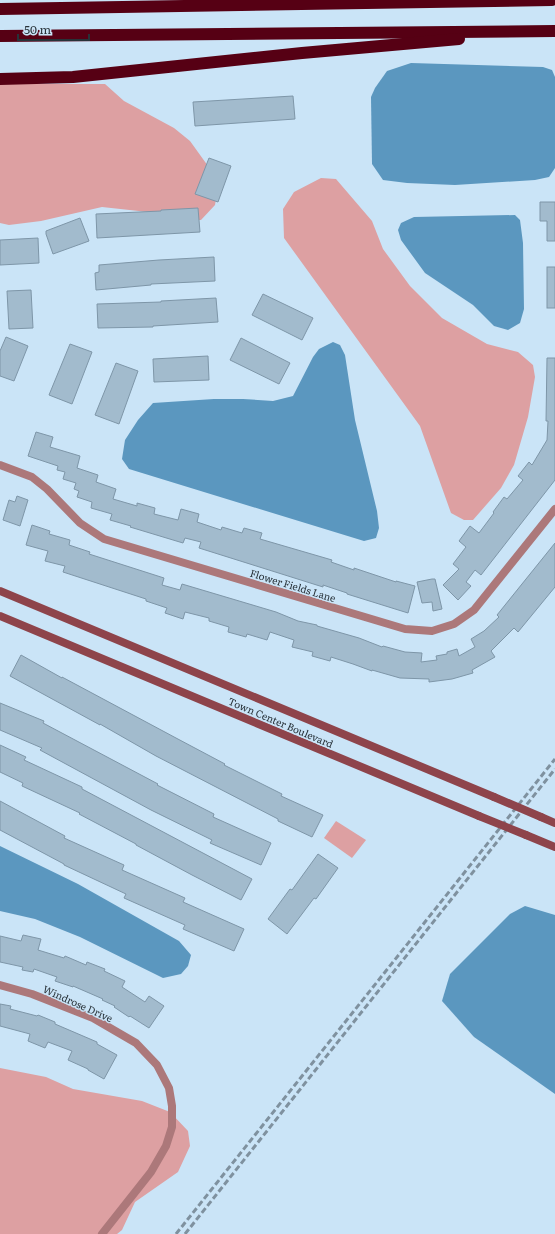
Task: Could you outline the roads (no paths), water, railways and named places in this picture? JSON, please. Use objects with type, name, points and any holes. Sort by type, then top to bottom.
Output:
[{"type":"highway","points":[[0,10],[552,0]]},
{"type":"highway","points":[[0,36],[551,31]]},
{"type":"highway","points":[[0,79],[73,77],[302,53],[551,31]]},
{"type":"main road","name":"Town Center Boulevard","points":[[0,591],[555,823]]},
{"type":"main road","name":"Town Center Boulevard","points":[[0,616],[555,847]]},
{"type":"street","name":"Flower Fields Lane","points":[[1,467],[32,478],[47,489],[80,523],[104,539],[404,629],[432,630],[454,624],[474,610],[555,509]]},
{"type":"street","name":"Windrose Drive","points":[[0,985],[32,994],[93,1018],[136,1043],[157,1065],[169,1088],[172,1106],[172,1127],[166,1146],[151,1172],[102,1234]]},
{"type":"water","points":[[411,63],[543,67],[552,70],[555,77],[555,168],[549,177],[535,180],[455,185],[407,183],[383,180],[372,164],[371,97],[375,88],[387,71]]},
{"type":"water","points":[[515,215],[520,220],[523,243],[524,309],[520,323],[508,330],[494,326],[473,305],[425,273],[401,240],[398,230],[401,223],[414,217]]},
{"type":"water","points":[[333,342],[340,345],[345,355],[355,420],[377,511],[379,528],[376,538],[364,541],[129,469],[122,459],[125,440],[138,420],[153,403],[214,399],[273,401],[293,396],[313,357],[319,349]]},
{"type":"water","points":[[0,846],[78,884],[179,941],[191,955],[188,966],[181,974],[163,978],[80,937],[35,919],[0,911]]},
{"type":"water","points":[[525,906],[555,915],[555,1094],[474,1037],[442,1001],[450,974],[510,914]]},
{"type":"railway","points":[[176,1234],[555,759]]},
{"type":"railway","points":[[185,1234],[555,769]]}]
